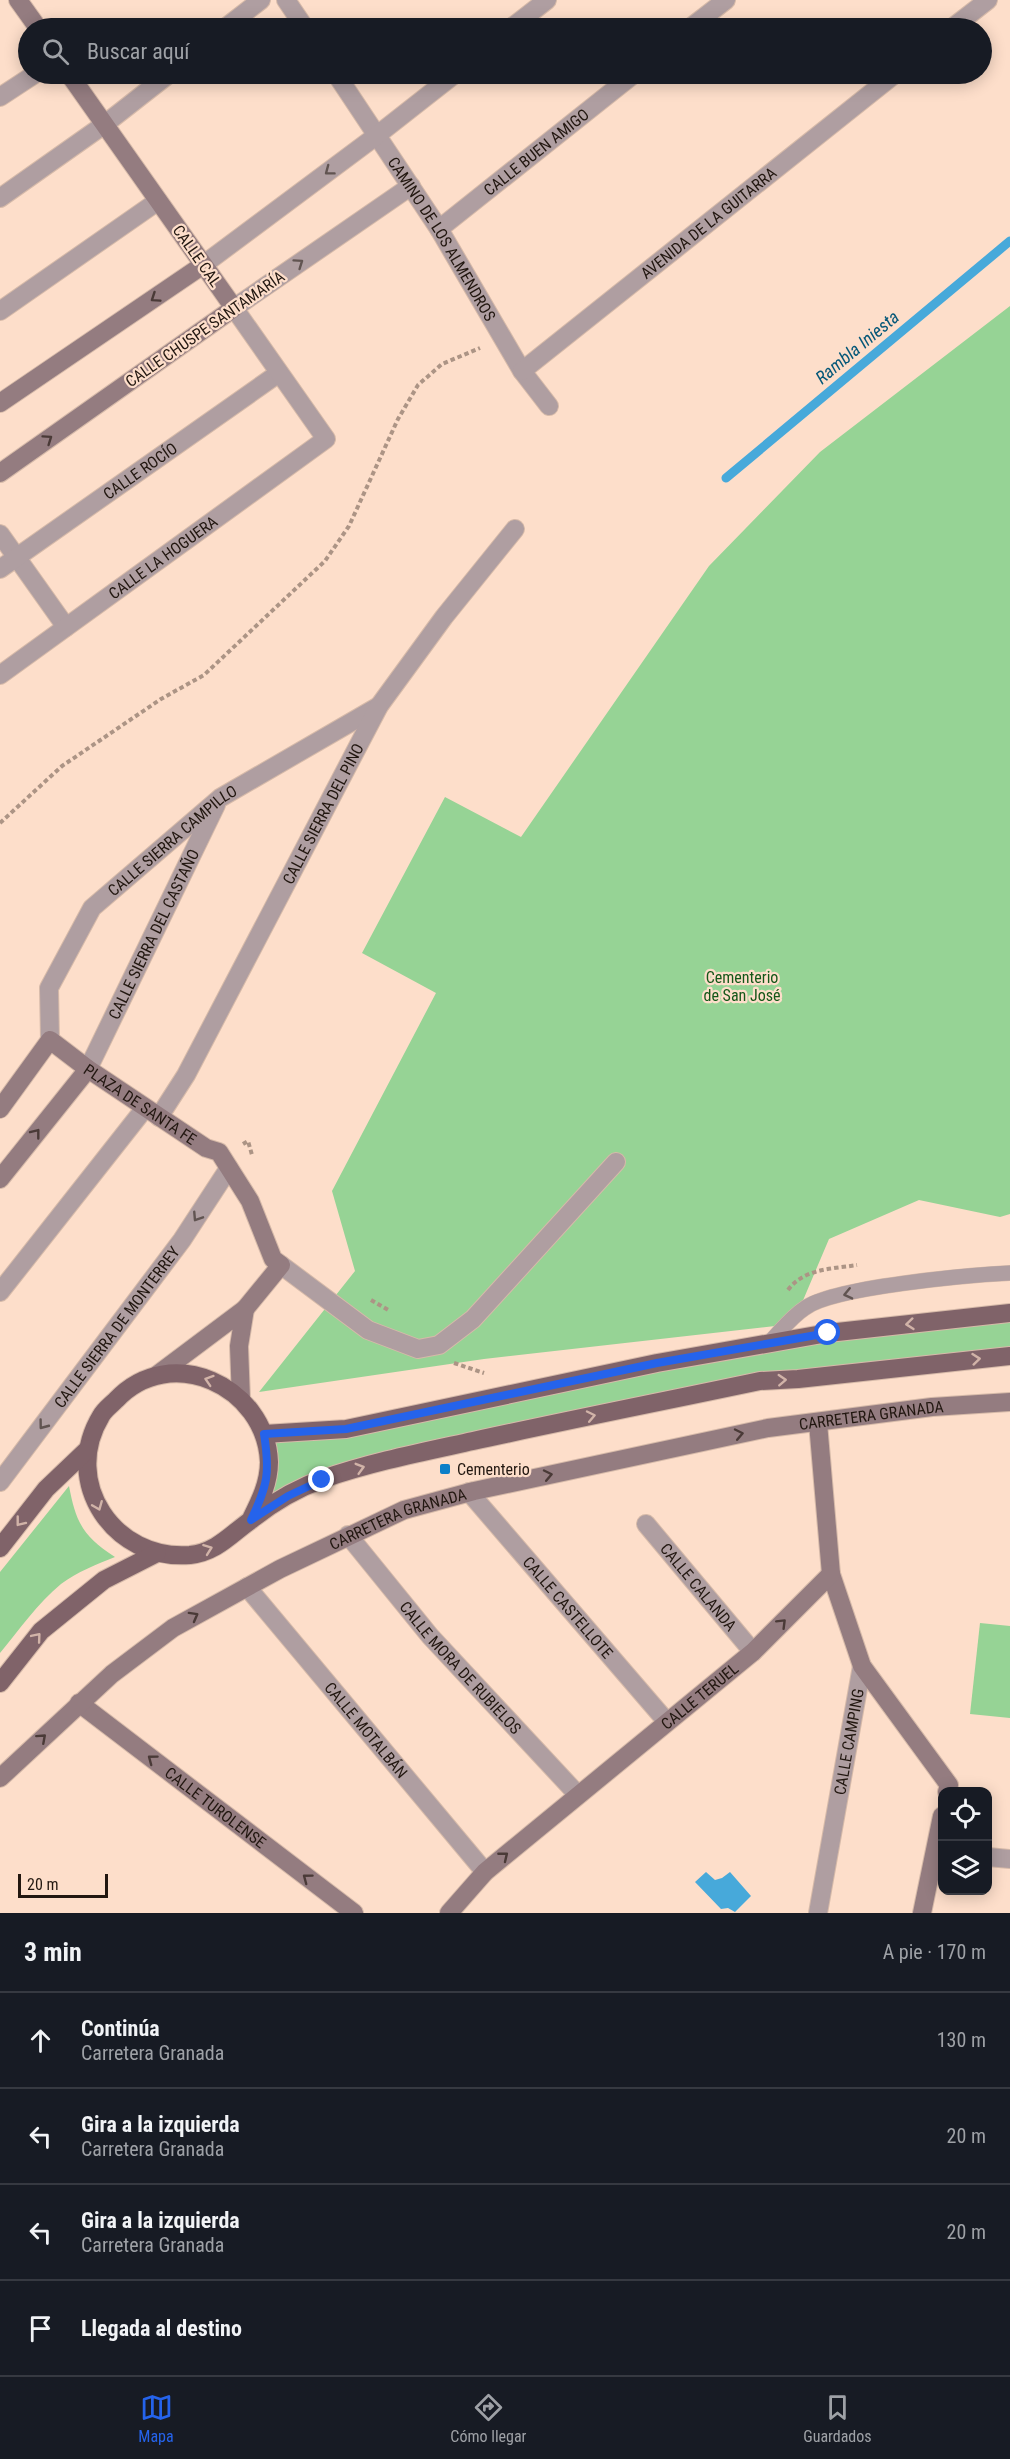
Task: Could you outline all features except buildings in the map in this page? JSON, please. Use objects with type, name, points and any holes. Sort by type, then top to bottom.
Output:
[{"type":"main road","points":[[264,1434],[346,1429],[657,1363],[828,1333],[1010,1313]]},
{"type":"main road","points":[[251,1520],[264,1493],[269,1463],[264,1434],[254,1414],[241,1399],[216,1381],[187,1373],[157,1375],[125,1390],[101,1416],[88,1449],[89,1483],[102,1515],[125,1539],[157,1553],[192,1555],[225,1543],[251,1520],[288,1496],[322,1480],[404,1456],[760,1381],[1010,1356]]},
{"type":"main road","points":[[0,1548],[46,1489],[88,1449]]},
{"type":"main road","points":[[0,1683],[41,1631],[104,1580],[157,1553]]},
{"type":"street","points":[[18,0],[31,18]]},
{"type":"street","points":[[238,18],[261,0]]},
{"type":"street","points":[[286,0],[298,18]]},
{"type":"street","points":[[524,18],[547,0]]},
{"type":"street","points":[[703,18],[726,0]]},
{"type":"street","points":[[965,18],[988,0]]},
{"type":"street","points":[[0,98],[20,84]]},
{"type":"street","name":"CALLE CAL","points":[[76,84],[326,439]]},
{"type":"street","points":[[0,198],[105,124],[156,84]]},
{"type":"street","name":"CAMINO DE LOS ALMENDROS","points":[[342,84],[439,229],[522,371],[549,406]]},
{"type":"street","points":[[0,403],[203,265],[442,84]]},
{"type":"street","name":"CALLE BUEN AMIGO","points":[[439,229],[621,84]]},
{"type":"street","name":"AVENIDA DE LA GUITARRA","points":[[522,371],[882,84]]},
{"type":"street","name":"CALLE CHUSPE SANTAMARÍA","points":[[0,473],[411,186]]},
{"type":"street","points":[[0,311],[158,201]]},
{"type":"street","name":"CALLE ROCÍO","points":[[0,569],[279,373]]},
{"type":"street","name":"CALLE LA HOGUERA","points":[[0,675],[326,439]]},
{"type":"street","name":"CALLE SIERRA DEL PINO","points":[[0,1292],[186,1075],[379,706],[444,617],[515,529]]},
{"type":"street","points":[[0,534],[66,627]]},
{"type":"street","name":"CALLE SIERRA CAMPILLO","points":[[50,1040],[49,988],[92,908],[220,798],[379,706]]},
{"type":"street","name":"CALLE SIERRA DEL CASTAÑO","points":[[88,1069],[220,798]]},
{"type":"street","points":[[0,1109],[50,1040]]},
{"type":"street","name":"PLAZA DE SANTA FE","points":[[50,1040],[88,1069],[206,1148],[219,1152]]},
{"type":"street","points":[[0,1179],[88,1069]]},
{"type":"street","points":[[219,1152],[250,1201],[273,1259],[368,1330],[418,1349],[439,1345],[473,1319],[616,1162]]},
{"type":"street","name":"CALLE SIERRA DE MONTERREY","points":[[0,1481],[182,1240],[229,1168]]},
{"type":"street","points":[[157,1375],[245,1309],[281,1264]]},
{"type":"street","points":[[241,1399],[240,1346],[245,1309]]},
{"type":"street","name":"CARRETERA GRANADA","points":[[0,1778],[112,1674],[173,1628],[348,1535],[404,1510],[470,1492],[768,1428],[932,1407],[1010,1402]]},
{"type":"street","points":[[818,1423],[831,1574]]},
{"type":"street","name":"CALLE CASTELLOTE","points":[[470,1492],[667,1722]]},
{"type":"street","name":"CALLE CALANDA","points":[[646,1524],[753,1652]]},
{"type":"street","name":"CALLE MORA DE RUBIELOS","points":[[348,1535],[430,1636],[578,1795]]},
{"type":"street","name":"CALLE TERUEL","points":[[449,1913],[485,1872],[753,1652],[831,1574]]},
{"type":"street","name":"CALLE CAMPING","points":[[818,1913],[862,1666],[831,1574]]},
{"type":"street","name":"CALLE MOTALBÁN","points":[[247,1587],[485,1872]]},
{"type":"street","points":[[862,1666],[948,1787]]},
{"type":"street","name":"CALLE TUROLENSE","points":[[79,1703],[354,1913]]},
{"type":"street","points":[[922,1913],[938,1857]]},
{"type":"street","points":[[992,1857],[1010,1859]]},
{"type":"lane","points":[[768,1344],[805,1307],[823,1299],[867,1289],[1010,1273]]},
{"type":"path","points":[[0,824],[62,766],[161,699],[204,675],[325,561],[348,526],[398,419],[418,385],[442,364],[503,339]]},
{"type":"path","points":[[219,1152],[248,1141],[254,1162]]},
{"type":"path","points":[[782,1297],[793,1283],[808,1274],[863,1265]]},
{"type":"path","points":[[365,1297],[383,1305],[397,1317]]},
{"type":"path","points":[[432,1346],[446,1359],[463,1368],[487,1373]]},
{"type":"green space","name":"Cementerio de San José","points":[[1010,306],[1010,1214],[1000,1217],[919,1200],[829,1239],[793,1324],[484,1359],[259,1392],[355,1271],[332,1191],[436,993],[362,953],[445,797],[521,837],[709,566],[820,452]]},
{"type":"green space","points":[[1010,1313],[1010,1356],[798,1379],[343,1473],[251,1519],[264,1493],[264,1434],[346,1429],[657,1363]]},
{"type":"green space","points":[[69,1486],[78,1519],[83,1528],[95,1542],[115,1557],[80,1572],[61,1584],[37,1608],[0,1653],[0,1572]]},
{"type":"green space","points":[[980,1623],[1010,1626],[1010,1718],[970,1714]]},
{"type":"water","points":[[706,1872],[715,1880],[730,1872],[751,1896],[735,1912],[728,1908],[721,1909],[695,1882]]},
{"type":"waterway","name":"Rambla Iniesta","points":[[726,478],[1010,241]]},
{"type":"place","name":"Cementerio","points":[[445,1469]]},
{"type":"route","points":[[322,1480],[288,1496],[251,1520],[264,1493],[269,1463],[264,1434],[346,1429],[657,1363],[828,1333]]}]
